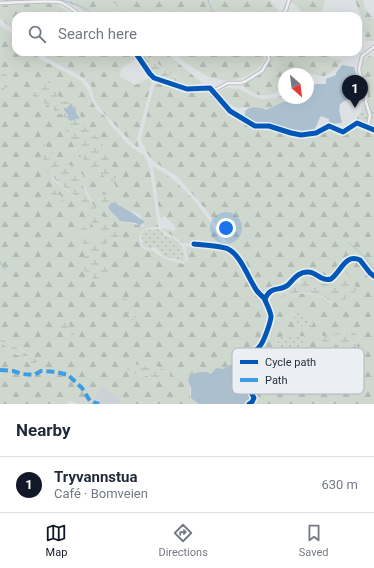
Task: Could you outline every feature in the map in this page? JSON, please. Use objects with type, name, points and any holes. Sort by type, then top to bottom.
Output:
[{"type":"street","points":[[284,12],[289,0]]},
{"type":"street","points":[[0,3],[54,1],[65,5],[75,12]]},
{"type":"street","points":[[368,127],[370,115],[366,102],[366,82],[358,69],[362,56],[374,47]]},
{"type":"street","points":[[138,56],[150,75],[156,79],[187,89],[208,88],[213,91],[230,111],[256,126],[269,126],[292,134],[303,135],[316,133],[329,126],[343,132],[356,124],[360,124],[374,130]]},
{"type":"street","points":[[213,91],[228,83],[243,82],[261,72],[269,59],[268,56]]},
{"type":"street","points":[[194,244],[219,246],[229,250],[236,256],[258,292],[265,299],[271,318],[262,344],[257,348]]},
{"type":"street","points":[[265,299],[271,291],[287,285],[293,278],[300,274],[310,272],[322,279],[331,279],[346,261],[352,258],[360,260],[370,274],[374,276]]},
{"type":"street","points":[[249,404],[252,402],[254,397],[252,394]]},
{"type":"shaded area","points":[[101,388],[105,388],[119,398],[119,404],[99,404],[95,395]]},
{"type":"green space","points":[[65,0],[107,0],[115,12],[84,12]]},
{"type":"green space","points":[[107,0],[113,0],[122,12],[115,12]]},
{"type":"green space","points":[[113,0],[270,0],[279,12],[122,12]]},
{"type":"green space","points":[[287,0],[325,0],[322,10],[323,12],[301,12],[293,3]]},
{"type":"green space","points":[[355,0],[363,0],[365,9],[374,19],[374,41],[366,41],[363,30],[362,12],[359,12]]},
{"type":"green space","points":[[25,3],[56,4],[69,12],[12,12],[12,29],[0,19],[0,6]]},
{"type":"green space","points":[[0,25],[12,34],[12,56],[37,56],[80,80],[88,90],[97,110],[106,117],[109,123],[125,141],[136,151],[144,155],[150,169],[158,227],[148,228],[141,232],[139,239],[143,249],[153,251],[163,258],[184,264],[188,259],[185,247],[208,246],[225,251],[237,261],[268,311],[268,325],[264,336],[255,348],[232,348],[232,364],[211,374],[201,372],[190,375],[190,396],[199,404],[119,404],[119,398],[117,396],[112,397],[110,391],[105,388],[99,390],[95,395],[99,404],[80,404],[70,401],[66,404],[0,404],[0,343],[12,350],[16,355],[22,355],[28,363],[35,360],[29,354],[0,338],[0,92],[3,91],[7,75],[0,72]],"holes":[[[50,83],[57,94],[64,101],[72,100],[78,114],[86,121],[93,134],[101,139],[105,152],[112,160],[111,170],[117,178],[113,181],[118,192],[103,175],[90,169],[68,136],[65,129],[63,113],[54,112],[45,102],[26,90],[33,92]],[[43,144],[83,182],[93,205],[119,237],[107,243],[100,249],[101,258],[108,269],[79,263],[89,251],[81,241],[83,222],[89,235],[98,241],[100,239],[100,234],[93,226],[82,202],[52,179]],[[106,195],[121,207],[139,214],[144,227],[120,221]],[[152,363],[158,368],[164,368],[157,380],[144,375],[129,373],[133,364],[147,367]]]},
{"type":"green space","points":[[44,56],[134,56],[137,58],[121,69],[120,76],[135,85],[149,78],[152,81],[137,139],[139,148],[133,144],[101,110],[94,99],[91,86],[86,81],[79,75]]},
{"type":"green space","points":[[140,56],[148,56],[178,79],[190,84],[189,87],[152,75]]},
{"type":"green space","points":[[148,56],[170,56],[202,83],[197,86],[181,80]]},
{"type":"green space","points":[[177,56],[264,56],[262,64],[256,70],[241,78],[230,80],[220,80],[210,77]]},
{"type":"green space","points":[[269,56],[327,56],[342,60],[336,69],[325,76],[314,74],[314,68],[278,68],[278,92],[273,94],[257,94],[242,85],[252,80],[262,72],[268,63]]},
{"type":"green space","points":[[369,56],[374,57],[374,128],[371,124],[372,114],[368,104],[369,86],[360,67],[364,60]]},
{"type":"green space","points":[[0,72],[7,75],[8,85],[3,91],[0,92]]},
{"type":"green space","points":[[155,81],[183,90],[203,91],[210,93],[232,117],[255,129],[274,131],[301,138],[330,130],[343,135],[354,127],[361,127],[374,133],[374,272],[357,256],[343,262],[334,272],[325,277],[302,271],[283,285],[270,290],[263,295],[261,294],[239,257],[225,240],[207,211],[178,177],[153,161],[147,153],[141,139]]},
{"type":"green space","points":[[44,82],[50,83],[57,94],[64,101],[72,100],[78,114],[86,121],[93,134],[101,139],[105,152],[113,160],[111,170],[118,176],[113,181],[118,193],[100,173],[90,170],[66,131],[63,113],[57,115],[50,106],[45,104],[42,99],[24,93],[26,90],[33,92],[37,91],[39,86]],"holes":[[[71,103],[78,117],[77,120],[65,112],[65,108],[67,108]]]},
{"type":"green space","points":[[226,88],[239,89],[261,99],[278,97],[279,104],[266,110],[257,107],[238,108],[224,100],[218,92]]},
{"type":"green space","points":[[363,104],[366,105],[370,115],[366,125],[358,123],[356,119],[361,112]]},
{"type":"green space","points":[[43,143],[66,165],[73,165],[84,176],[86,193],[96,209],[115,230],[119,237],[107,243],[100,249],[110,277],[94,279],[78,263],[88,254],[89,251],[81,241],[74,224],[83,222],[89,235],[98,241],[100,239],[100,234],[93,226],[82,202],[46,172]]},
{"type":"green space","points":[[153,166],[177,183],[191,197],[209,220],[223,244],[182,243],[162,230],[164,228],[174,231],[176,229],[165,216],[160,218]]},
{"type":"green space","points":[[53,189],[62,197],[65,206],[61,207],[52,197],[51,190]]},
{"type":"green space","points":[[100,194],[106,195],[113,202],[111,203],[110,212],[115,214],[120,221],[110,213],[105,207],[99,196]]},
{"type":"green space","points":[[158,229],[162,231],[164,235],[169,236],[180,244],[184,252],[185,262],[164,257],[156,247],[149,249],[143,246],[141,234],[144,230]]},
{"type":"green space","points":[[356,260],[374,280],[374,404],[250,404],[255,398],[253,394],[364,394],[364,348],[351,348],[357,344],[361,337],[355,333],[350,325],[347,330],[328,338],[321,335],[331,348],[298,348],[306,339],[305,337],[298,335],[287,335],[280,337],[275,348],[258,348],[264,342],[272,325],[273,317],[267,301],[276,297],[295,294],[308,294],[320,296],[331,303],[357,287],[351,286],[347,281],[349,277],[343,269],[352,261]],"holes":[[[300,308],[313,323],[312,326],[300,326],[294,319],[291,312]]]},
{"type":"green space","points":[[340,273],[347,273],[349,277],[347,281],[351,285],[357,287],[358,290],[339,303],[332,302],[324,297],[309,293],[269,297],[288,287],[293,282],[301,282],[302,275],[312,276],[327,283],[336,280]]},
{"type":"green space","points":[[125,298],[132,306],[137,317],[131,321],[126,310],[116,302]]},
{"type":"green space","points":[[300,308],[313,323],[312,326],[300,327],[294,319],[291,312]]},
{"type":"green space","points":[[66,320],[75,335],[73,337],[65,335],[61,328],[62,323]]},
{"type":"green space","points":[[350,325],[355,333],[361,337],[357,344],[358,348],[342,348],[340,345],[336,345],[328,348],[319,337],[321,335],[328,338],[334,334],[345,332],[346,329],[349,328]]},
{"type":"green space","points":[[287,335],[298,335],[305,337],[306,339],[298,348],[275,348],[280,337]]},
{"type":"green space","points":[[0,338],[38,361],[32,365],[28,363],[22,355],[14,354],[12,350],[0,343]]},
{"type":"green space","points":[[336,345],[347,348],[331,348]]},
{"type":"green space","points":[[152,363],[170,372],[170,378],[157,380],[144,375],[128,373],[127,367],[133,364],[147,367]]},
{"type":"water","points":[[342,65],[354,67],[356,74],[362,83],[362,91],[359,97],[351,97],[340,104],[339,110],[342,123],[329,123],[329,119],[321,116],[312,132],[295,133],[270,124],[256,125],[245,119],[245,112],[249,108],[258,107],[266,110],[279,104],[314,104],[314,85],[326,84],[326,79],[336,75]]},
{"type":"water","points":[[71,103],[80,118],[71,121],[68,119],[68,115],[64,108],[67,108]]},
{"type":"water","points":[[113,202],[145,222],[139,226],[136,223],[120,221],[108,207]]},
{"type":"water","points":[[232,364],[232,394],[250,394],[249,400],[245,404],[199,404],[191,398],[191,388],[188,380],[190,375],[201,372],[211,374],[216,368],[223,369]]},
{"type":"waterway","points":[[0,2],[9,0]]},
{"type":"waterway","points":[[61,0],[75,4],[89,12]]},
{"type":"waterway","points":[[208,0],[212,12]]},
{"type":"waterway","points":[[359,96],[363,101]]},
{"type":"waterway","points":[[368,105],[371,112],[374,113]]},
{"type":"waterway","points":[[349,243],[364,256],[374,269]]},
{"type":"waterway","points":[[0,261],[5,269]]},
{"type":"marked path","points":[[0,370],[34,375],[41,371],[57,372],[68,375],[82,388],[90,401],[99,404]]},
{"type":"cycle path","points":[[138,56],[154,78],[187,89],[210,88],[230,111],[255,126],[269,126],[301,135],[316,133],[329,126],[343,132],[357,123],[374,130]]},
{"type":"cycle path","points":[[194,244],[228,249],[233,252],[241,262],[270,311],[271,317],[267,332],[259,348]]},
{"type":"cycle path","points":[[265,299],[270,292],[285,287],[296,276],[305,272],[311,272],[324,279],[331,279],[344,264],[351,259],[360,260],[374,276]]},
{"type":"cycle path","points":[[249,404],[254,398],[252,394]]},
{"type":"place","name":"Tryvannstua","points":[[355,108]]}]
